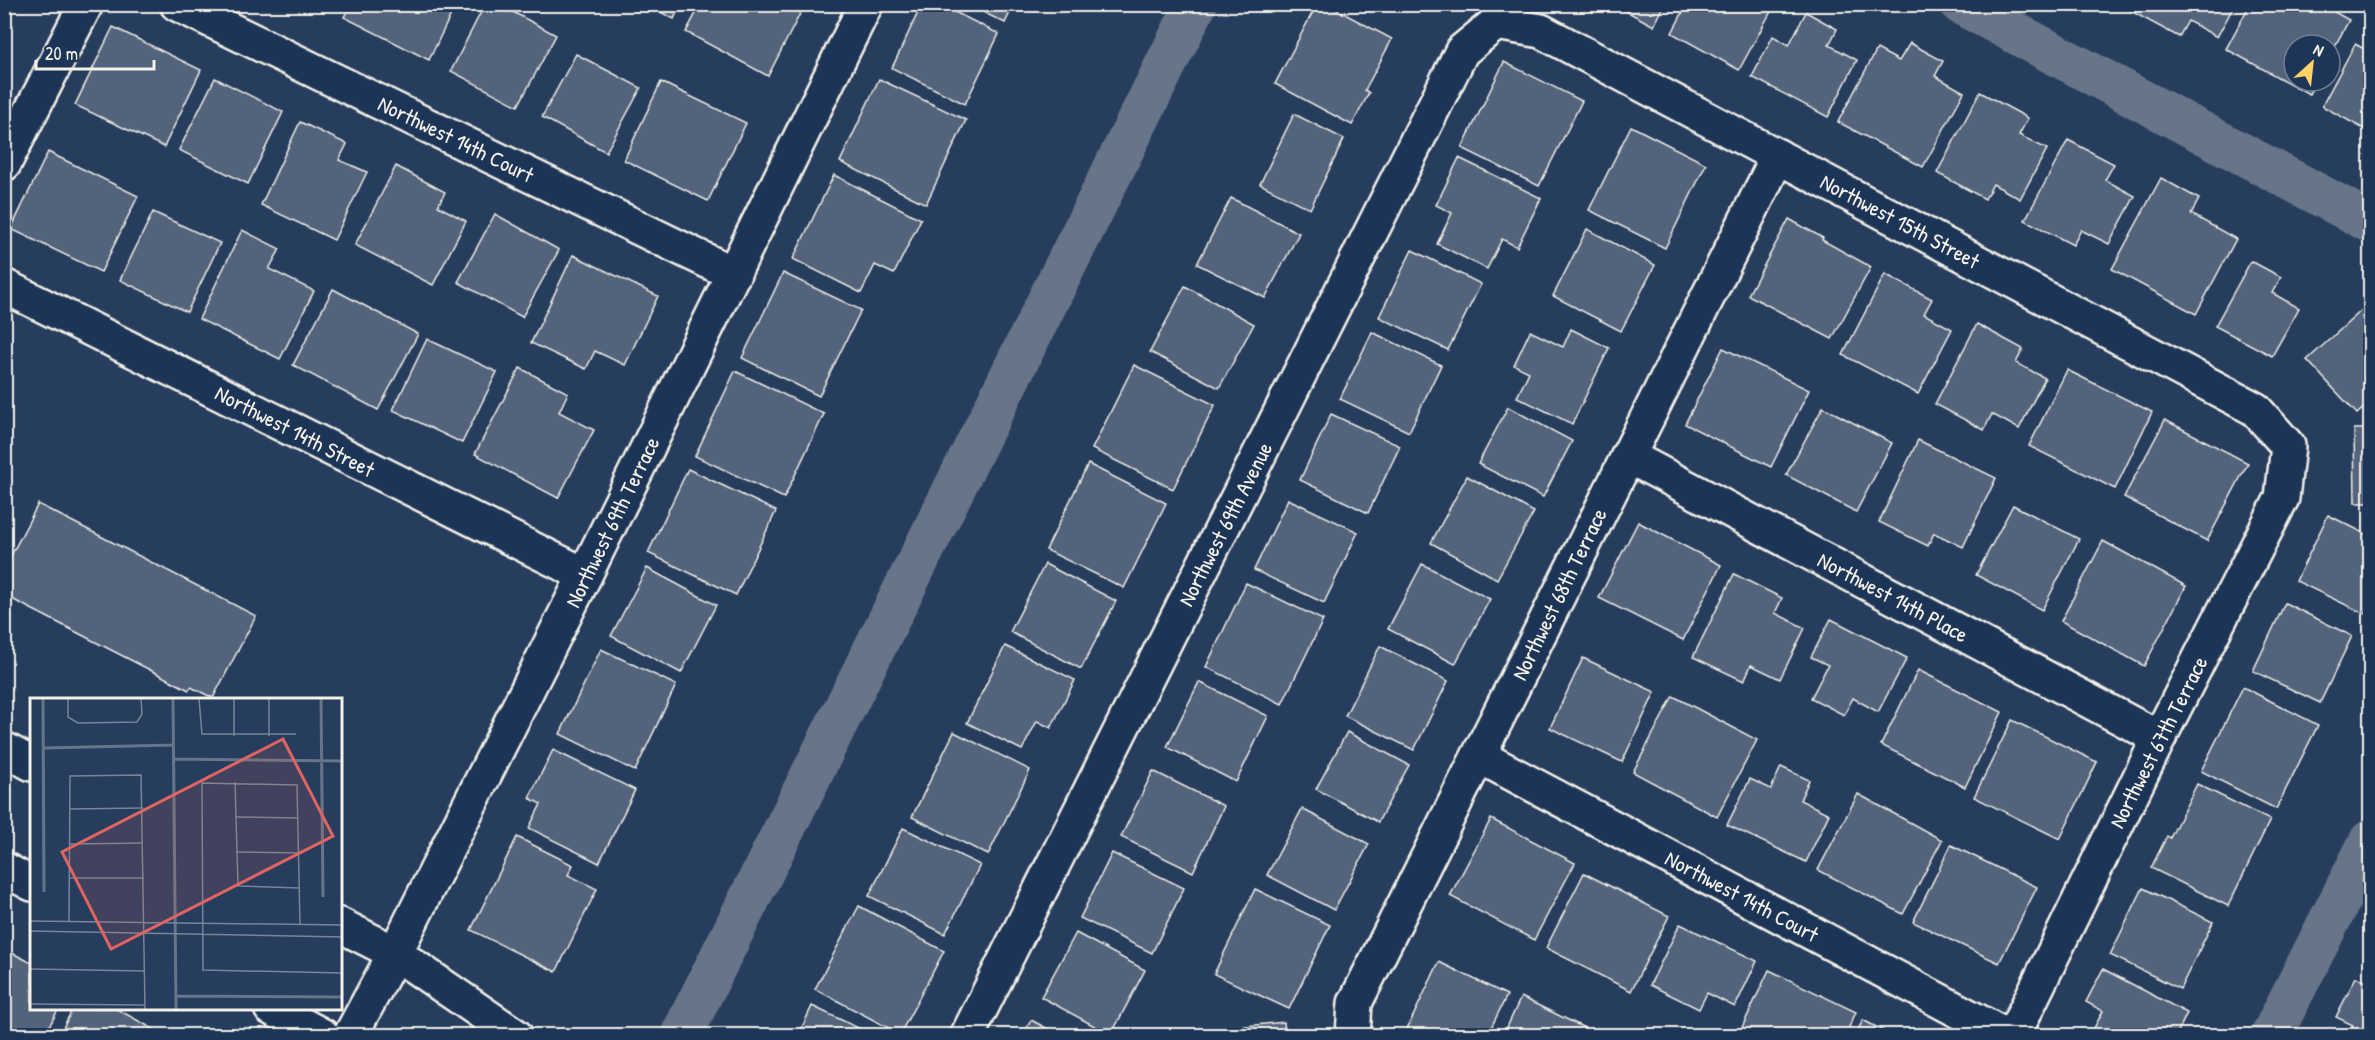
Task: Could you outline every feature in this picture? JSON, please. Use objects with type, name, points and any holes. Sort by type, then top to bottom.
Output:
[{"type":"street","points":[[4,164],[86,4]]},
{"type":"street","name":"Northwest 14th Court","points":[[177,4],[734,274]]},
{"type":"street","name":"Northwest 69th Terrace","points":[[350,1035],[395,953],[585,575],[866,4]]},
{"type":"street","name":"Northwest 15th Street","points":[[1496,23],[1541,31],[2256,409],[2288,446]]},
{"type":"street","name":"Northwest 69th Avenue","points":[[967,1035],[1462,51],[1496,23]]},
{"type":"street","name":"Northwest 68th Terrace","points":[[1353,1035],[1355,1003],[1778,156]]},
{"type":"street","name":"Northwest 14th Street","points":[[4,286],[585,575]]},
{"type":"street","name":"Northwest 67th Terrace","points":[[2013,1035],[2159,738],[2282,498],[2288,446]]},
{"type":"street","name":"Northwest 14th Place","points":[[1628,456],[2159,738]]},
{"type":"street","points":[[4,749],[30,763]]},
{"type":"street","name":"Northwest 14th Court","points":[[1479,756],[2006,1035]]},
{"type":"street","points":[[4,869],[30,883]]},
{"type":"street","points":[[342,926],[395,953],[516,1035]]},
{"type":"street","points":[[275,1010],[323,1035]]},
{"type":"building","points":[[351,4],[456,4],[429,60],[344,17]]},
{"type":"building","points":[[485,4],[498,4],[556,35],[518,106],[451,71]]},
{"type":"building","points":[[645,4],[681,4],[674,19]]},
{"type":"building","points":[[701,4],[805,4],[768,76],[686,32]]},
{"type":"building","points":[[922,4],[939,4],[999,34],[965,104],[892,68]]},
{"type":"building","points":[[967,4],[1014,4],[1005,23]]},
{"type":"building","points":[[1317,4],[1326,4],[1392,39],[1365,90],[1369,93],[1352,125],[1275,84]]},
{"type":"building","points":[[1613,4],[1665,4],[1654,26]]},
{"type":"building","points":[[1687,4],[1775,4],[1739,70],[1672,33]]},
{"type":"building","points":[[2127,4],[2235,4],[2217,37],[2188,21],[2179,37],[2125,8]]},
{"type":"building","points":[[2250,4],[2320,4],[2349,20],[2342,33],[2282,33],[2282,79],[2226,49]]},
{"type":"building","points":[[1806,12],[1837,29],[1829,45],[1857,60],[1828,117],[1752,77],[1773,36],[1789,45]]},
{"type":"building","points":[[113,27],[201,70],[164,147],[75,105]]},
{"type":"building","points":[[1910,43],[1943,61],[1935,76],[1964,92],[1923,167],[1838,122],[1877,49],[1899,61]]},
{"type":"building","points":[[2355,44],[2370,52],[2370,118],[2364,129],[2322,106],[2329,93],[2342,93],[2342,68]]},
{"type":"building","points":[[576,54],[641,88],[606,152],[542,117]]},
{"type":"building","points":[[1504,62],[1582,101],[1539,186],[1462,148]]},
{"type":"building","points":[[215,78],[283,112],[248,184],[179,150]]},
{"type":"building","points":[[879,79],[966,120],[926,204],[840,162]]},
{"type":"building","points":[[661,82],[746,123],[708,201],[624,160]]},
{"type":"building","points":[[1980,92],[2028,118],[2019,135],[2047,149],[2020,199],[1993,184],[1985,199],[1937,173]]},
{"type":"building","points":[[1294,114],[1344,139],[1310,209],[1260,184]]},
{"type":"building","points":[[300,122],[347,144],[339,160],[367,172],[334,240],[261,205]]},
{"type":"building","points":[[1631,126],[1706,164],[1665,248],[1589,210]]},
{"type":"building","points":[[2068,140],[2114,164],[2105,180],[2135,196],[2109,244],[2081,230],[2073,245],[2025,220]]},
{"type":"building","points":[[48,152],[138,196],[101,272],[11,229]]},
{"type":"building","points":[[1459,158],[1541,198],[1517,247],[1502,239],[1487,269],[1437,244],[1452,213],[1436,205]]},
{"type":"building","points":[[396,166],[445,192],[438,206],[466,221],[433,285],[355,245]]},
{"type":"building","points":[[834,175],[921,219],[894,274],[875,265],[861,293],[793,259]]},
{"type":"building","points":[[2161,178],[2199,199],[2191,214],[2236,239],[2196,314],[2112,269]]},
{"type":"building","points":[[1231,198],[1299,233],[1265,298],[1197,264]]},
{"type":"building","points":[[153,212],[220,243],[187,312],[120,280]]},
{"type":"building","points":[[495,214],[559,250],[522,317],[458,282]]},
{"type":"building","points":[[1789,219],[1871,267],[1832,339],[1748,295]]},
{"type":"building","points":[[1587,229],[1655,265],[1621,331],[1553,296]]},
{"type":"building","points":[[242,230],[280,249],[269,269],[314,291],[280,359],[199,319]]},
{"type":"building","points":[[1412,250],[1481,284],[1448,350],[1379,317]]},
{"type":"building","points":[[573,255],[658,296],[625,365],[595,351],[586,369],[531,343]]},
{"type":"building","points":[[2251,261],[2281,277],[2272,293],[2299,308],[2272,356],[2215,326]]},
{"type":"building","points":[[783,273],[861,310],[819,396],[742,358]]},
{"type":"building","points":[[1885,274],[1932,299],[1924,314],[1952,329],[1918,394],[1843,355]]},
{"type":"building","points":[[1185,286],[1254,324],[1219,388],[1150,352]]},
{"type":"building","points":[[333,289],[418,334],[378,410],[293,365]]},
{"type":"building","points":[[2363,309],[2370,317],[2370,402],[2357,414],[2307,360]]},
{"type":"building","points":[[1977,324],[2023,349],[2016,363],[2045,378],[2019,429],[1992,414],[1984,430],[1935,404]]},
{"type":"building","points":[[1571,329],[1609,348],[1572,424],[1517,397],[1529,372],[1514,365],[1530,331],[1563,347]]},
{"type":"building","points":[[1372,332],[1441,365],[1409,432],[1340,399]]},
{"type":"building","points":[[427,339],[497,372],[462,443],[393,410]]},
{"type":"building","points":[[1723,348],[1809,390],[1771,467],[1685,424]]},
{"type":"building","points":[[1134,365],[1215,405],[1173,489],[1092,449]]},
{"type":"building","points":[[520,368],[568,393],[559,412],[594,430],[558,498],[475,454]]},
{"type":"building","points":[[2067,370],[2152,412],[2115,489],[2029,446]]},
{"type":"building","points":[[735,371],[824,414],[784,498],[695,456]]},
{"type":"building","points":[[1508,407],[1572,441],[1543,497],[1478,464]]},
{"type":"building","points":[[1823,407],[1892,443],[1856,512],[1786,475]]},
{"type":"building","points":[[1331,414],[1400,446],[1368,513],[1300,480]]},
{"type":"building","points":[[2165,420],[2248,463],[2207,541],[2124,497]]},
{"type":"building","points":[[2354,429],[2370,429],[2370,503],[2355,503]]},
{"type":"building","points":[[1918,440],[1996,478],[1963,547],[1934,533],[1928,546],[1879,522]]},
{"type":"building","points":[[1088,464],[1166,503],[1124,588],[1046,550]]},
{"type":"building","points":[[688,469],[776,511],[736,595],[648,553]]},
{"type":"building","points":[[1467,476],[1534,512],[1497,579],[1431,543]]},
{"type":"building","points":[[1288,499],[1358,532],[1324,603],[1254,570]]},
{"type":"building","points":[[38,504],[256,616],[213,698],[191,687],[189,690],[4,595],[4,569]]},
{"type":"building","points":[[2013,505],[2079,539],[2042,610],[1976,575]]},
{"type":"building","points":[[2328,515],[2370,536],[2370,603],[2365,614],[2296,581]]},
{"type":"building","points":[[1638,522],[1721,565],[1683,640],[1599,598]]},
{"type":"building","points":[[2103,541],[2186,586],[2144,666],[2061,621]]},
{"type":"building","points":[[1045,564],[1116,601],[1081,669],[1010,632]]},
{"type":"building","points":[[1422,564],[1490,599],[1455,664],[1388,629]]},
{"type":"building","points":[[647,568],[716,605],[681,673],[611,636]]},
{"type":"building","points":[[1734,574],[1782,598],[1775,613],[1805,628],[1780,679],[1751,665],[1744,681],[1693,657]]},
{"type":"building","points":[[1246,583],[1323,620],[1282,704],[1206,667]]},
{"type":"building","points":[[2285,603],[2352,636],[2320,703],[2253,671]]},
{"type":"building","points":[[1831,619],[1907,658],[1878,712],[1853,698],[1844,715],[1811,698],[1828,665],[1811,657]]},
{"type":"building","points":[[1005,646],[1075,680],[1051,728],[1037,721],[1022,750],[967,723]]},
{"type":"building","points":[[1380,646],[1448,681],[1414,750],[1345,716]]},
{"type":"building","points":[[601,649],[676,685],[635,771],[560,734]]},
{"type":"building","points":[[1583,658],[1655,692],[1622,762],[1550,728]]},
{"type":"building","points":[[1918,670],[2002,712],[1965,787],[1881,745]]},
{"type":"building","points":[[1199,682],[1268,716],[1236,782],[1167,747]]},
{"type":"building","points":[[2243,687],[2318,725],[2276,809],[2201,771]]},
{"type":"building","points":[[1673,696],[1757,740],[1717,817],[1633,772]]},
{"type":"building","points":[[2012,720],[2097,762],[2060,839],[1974,797]]},
{"type":"building","points":[[954,732],[1030,770],[988,855],[912,817]]},
{"type":"building","points":[[1347,732],[1409,765],[1378,822],[1316,789]]},
{"type":"building","points":[[553,750],[635,790],[599,863],[529,828],[541,804],[529,798]]},
{"type":"building","points":[[1781,767],[1809,780],[1800,800],[1829,814],[1806,862],[1727,825],[1750,779],[1771,789]]},
{"type":"building","points":[[1153,771],[1224,806],[1193,872],[1121,837]]},
{"type":"building","points":[[2197,784],[2270,820],[2228,906],[2151,868],[2167,836],[2170,838]]},
{"type":"building","points":[[1858,794],[1942,840],[1903,914],[1818,870]]},
{"type":"building","points":[[1302,809],[1369,844],[1334,910],[1267,875]]},
{"type":"building","points":[[1491,819],[1575,863],[1534,940],[1450,896]]},
{"type":"building","points":[[903,828],[980,865],[945,934],[869,896]]},
{"type":"building","points":[[517,837],[573,865],[568,875],[597,889],[556,972],[471,930]]},
{"type":"building","points":[[1951,845],[2037,887],[1999,963],[1913,922]]},
{"type":"building","points":[[1112,853],[1184,888],[1152,953],[1080,918]]},
{"type":"building","points":[[1584,873],[1669,916],[1631,991],[1546,948]]},
{"type":"building","points":[[2143,888],[2213,922],[2180,989],[2110,955]]},
{"type":"building","points":[[1255,889],[1330,925],[1289,1009],[1214,974]]},
{"type":"building","points":[[859,906],[944,951],[900,1034],[815,989]]},
{"type":"building","points":[[1680,924],[1757,961],[1735,1007],[1707,993],[1699,1009],[1650,985]]},
{"type":"building","points":[[1076,933],[1145,970],[1111,1035],[1041,997]]},
{"type":"building","points":[[4,949],[30,962],[30,1010],[58,1010],[44,1036],[11,1036],[4,1032]]},
{"type":"building","points":[[1439,962],[1507,995],[1487,1036],[1414,1036],[1406,1031]]},
{"type":"building","points":[[2103,969],[2187,1013],[2176,1036],[2090,1036],[2103,1011],[2086,1002]]},
{"type":"building","points":[[1769,970],[1856,1012],[1845,1036],[1738,1036]]},
{"type":"building","points":[[2356,977],[2370,984],[2370,1036],[2348,1036],[2353,1025],[2336,1017]]},
{"type":"building","points":[[1521,997],[1601,1036],[1503,1036]]},
{"type":"building","points":[[812,1006],[875,1036],[798,1036]]},
{"type":"building","points":[[72,1010],[119,1010],[166,1036],[59,1036]]},
{"type":"building","points":[[1031,1020],[1061,1036],[1023,1036]]},
{"type":"building","points":[[1863,1020],[1893,1036],[1855,1036]]},
{"type":"building","points":[[1284,1022],[1285,1036],[1201,1036],[1200,1031]]},
{"type":"waterway","points":[[681,1036],[1196,4]]},
{"type":"waterway","points":[[1961,4],[2370,222]]},
{"type":"waterway","points":[[2271,1036],[2370,841]]}]
